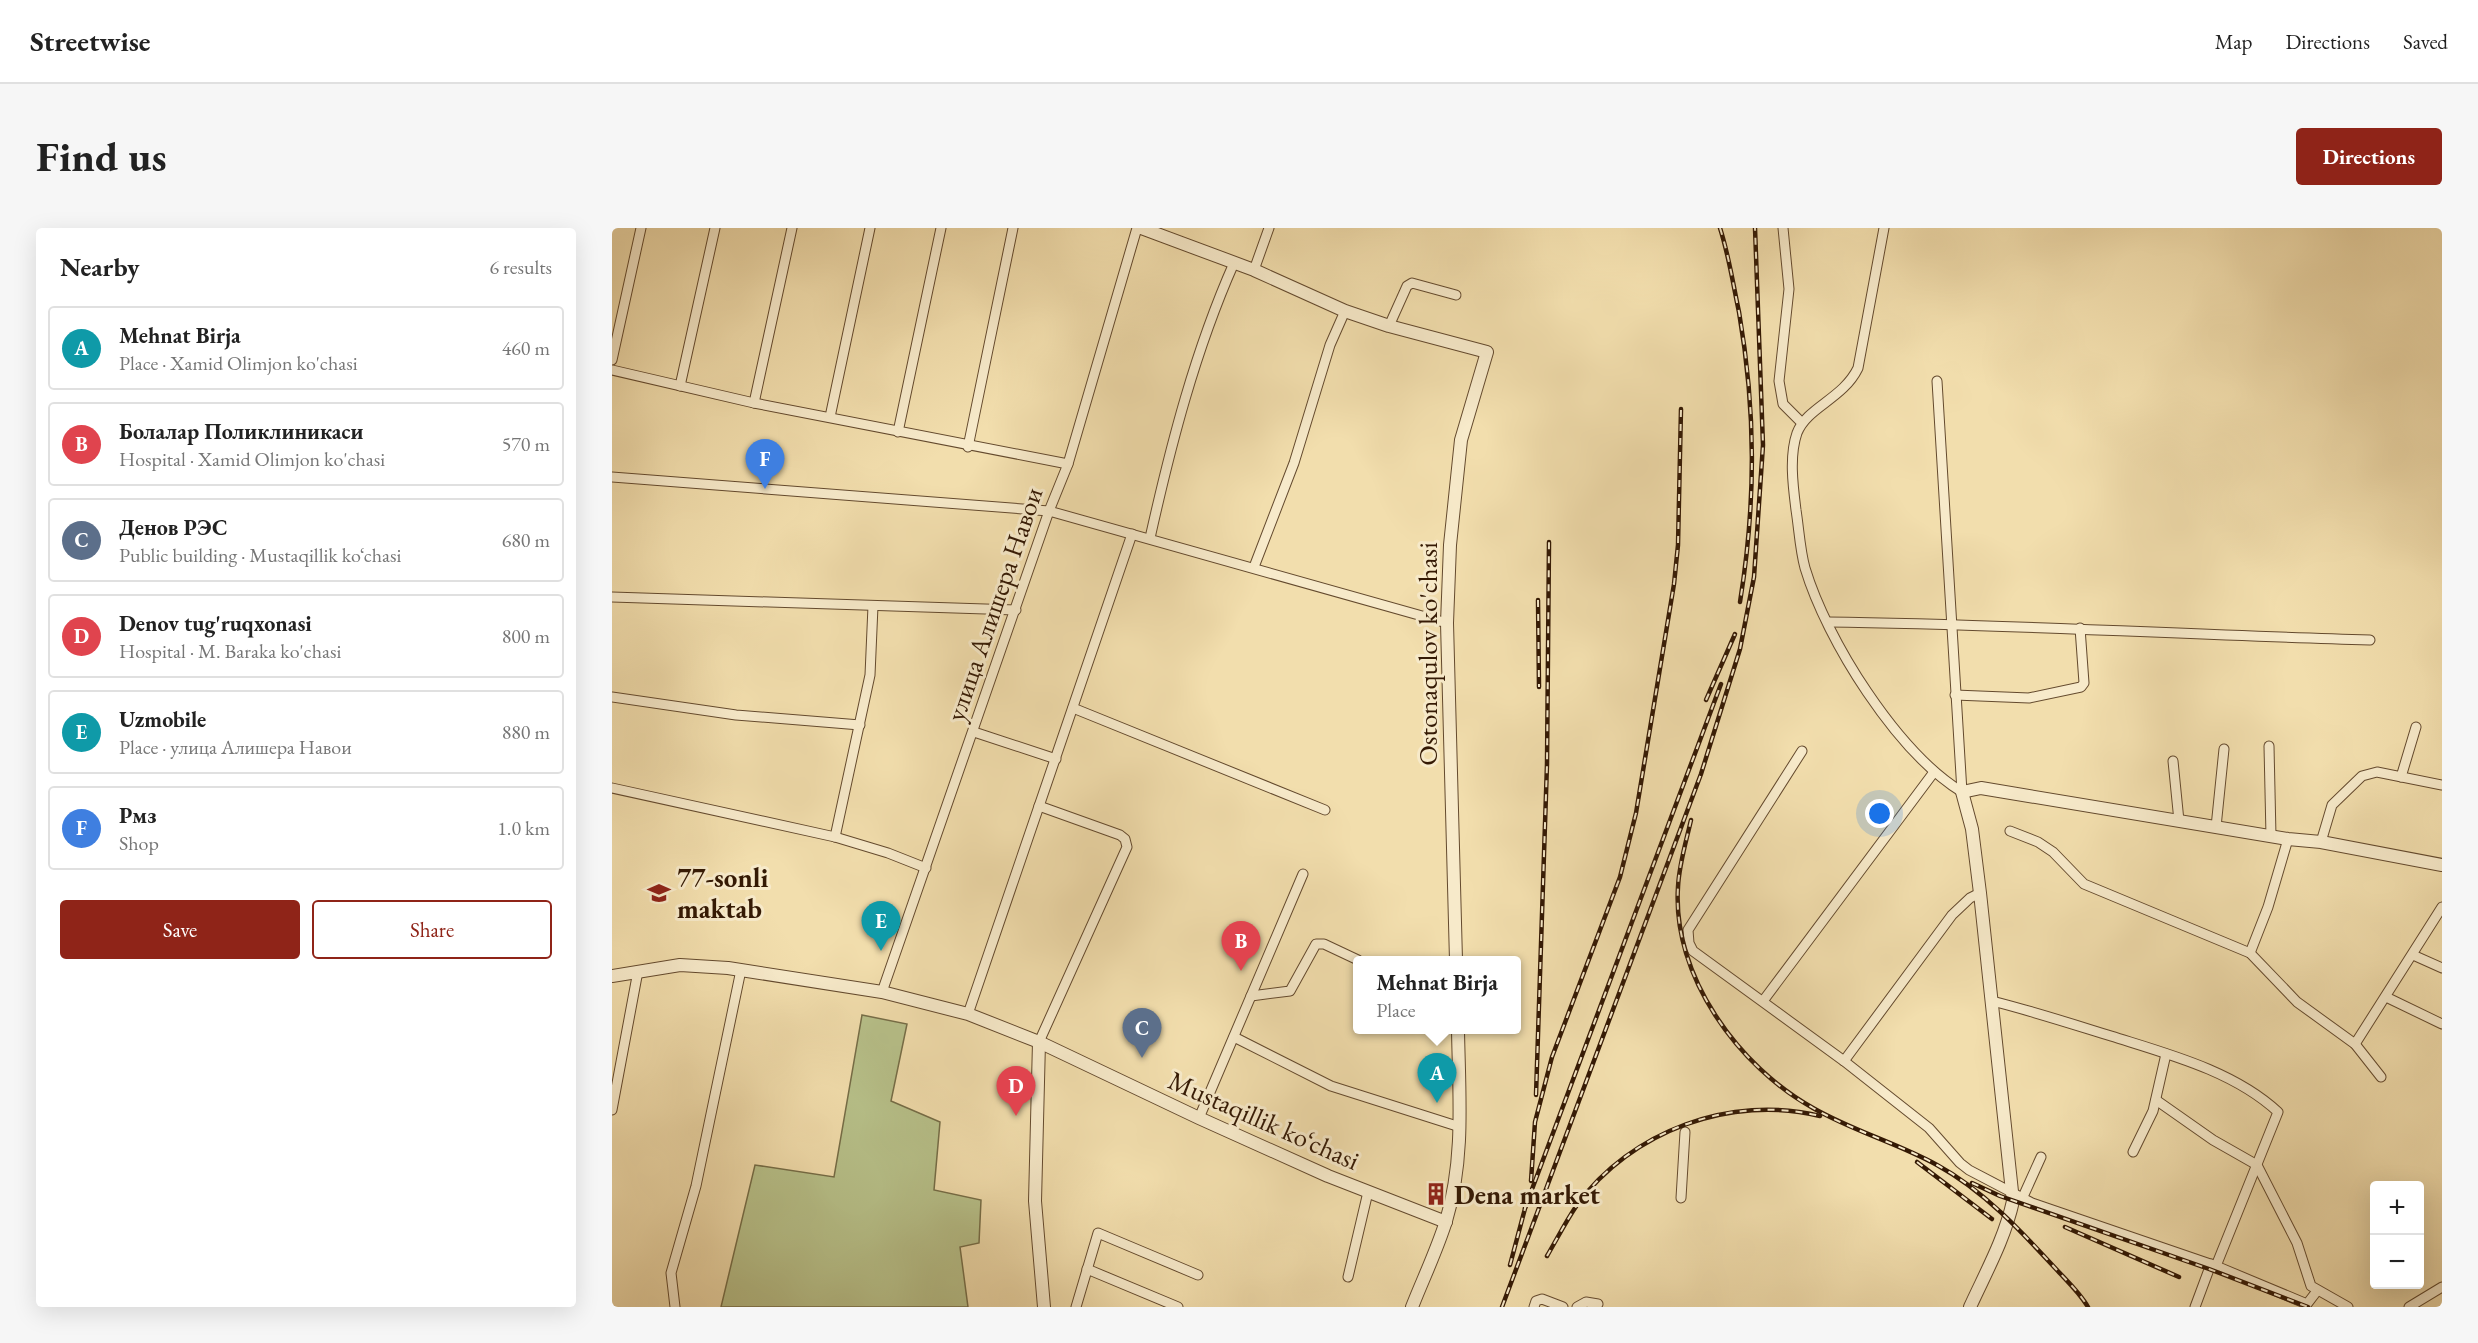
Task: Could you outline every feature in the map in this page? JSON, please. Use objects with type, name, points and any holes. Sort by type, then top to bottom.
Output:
[{"type":"street","points":[[612,360],[641,228]]},
{"type":"street","points":[[680,386],[715,228]]},
{"type":"street","points":[[754,403],[792,228]]},
{"type":"street","points":[[830,417],[870,228]]},
{"type":"street","points":[[898,432],[941,228]]},
{"type":"street","points":[[968,447],[1013,228]]},
{"type":"street","points":[[1139,228],[1254,270],[1345,310],[1389,326],[1407,286],[1412,283],[1456,296]]},
{"type":"street","name":"улица Алишера Навои","points":[[882,992],[1049,511],[1068,464],[1139,228]]},
{"type":"street","points":[[1254,270],[1269,228]]},
{"type":"street","points":[[1783,228],[1789,290],[1779,381],[1783,404],[1802,423]]},
{"type":"street","points":[[1884,228],[1858,368],[1851,383],[1802,423],[1793,457],[1794,495],[1805,566],[1828,622],[1858,679],[1934,772],[1962,792],[1981,788],[2288,839],[2321,842],[2442,865]]},
{"type":"street","points":[[1150,538],[1186,391],[1213,310],[1234,263]]},
{"type":"street","points":[[1254,567],[1294,463],[1330,345],[1345,310]]},
{"type":"street","name":"Ostonaqulov ko'chasi","points":[[1389,326],[1487,352],[1461,440],[1452,515],[1447,623],[1456,956]]},
{"type":"street","points":[[612,370],[754,403],[968,447],[1068,464]]},
{"type":"street","points":[[1937,381],[1962,792],[1972,829],[2017,1197]]},
{"type":"street","points":[[612,477],[1049,511],[1447,623]]},
{"type":"street","points":[[968,1014],[1132,534]]},
{"type":"street","points":[[612,597],[1016,610]]},
{"type":"street","points":[[835,837],[870,675],[873,606]]},
{"type":"street","points":[[1828,622],[2080,628],[2151,633],[2370,640]]},
{"type":"street","points":[[1955,695],[2028,698],[2081,687],[2084,683],[2080,628]]},
{"type":"street","points":[[612,697],[736,716],[860,725]]},
{"type":"street","points":[[1073,708],[1326,810]]},
{"type":"street","points":[[2401,777],[2416,727]]},
{"type":"street","points":[[974,732],[1056,759]]},
{"type":"street","points":[[2270,746],[2271,836]]},
{"type":"street","points":[[2216,827],[2224,749]]},
{"type":"street","points":[[1802,751],[1688,930],[1689,943],[1693,951],[1844,1061],[1929,1128],[1960,1163],[2017,1197],[2213,1265],[2307,1304],[2317,1291]]},
{"type":"street","points":[[2173,761],[2179,821]]},
{"type":"street","points":[[1763,1001],[1934,772]]},
{"type":"street","points":[[2321,842],[2332,805],[2362,776],[2376,772],[2442,785]]},
{"type":"street","points":[[612,788],[835,837],[888,853],[926,868]]},
{"type":"street","points":[[1039,806],[1120,835],[1125,839],[1127,846],[1039,1041],[1035,1201],[1044,1307]]},
{"type":"street","points":[[2010,831],[2038,842],[2053,852],[2084,884],[2250,953],[2297,1002],[2355,1044],[2381,1077]]},
{"type":"street","points":[[2250,953],[2268,907],[2288,839]]},
{"type":"street","points":[[1199,1118],[1303,874]]},
{"type":"street","points":[[1844,1061],[1952,915],[1970,898],[1980,893]]},
{"type":"street","points":[[2355,1044],[2442,907]]},
{"type":"street","points":[[1251,996],[1290,992],[1316,944],[1324,944],[1353,958]]},
{"type":"street","points":[[2413,955],[2442,968]]},
{"type":"street","name":"Mustaqillik ko‘chasi","points":[[612,976],[680,965],[741,970],[882,992],[968,1014],[1039,1041],[1199,1118],[1368,1192],[1446,1222]]},
{"type":"street","points":[[675,1307],[670,1273],[696,1186],[741,970]]},
{"type":"street","points":[[612,1110],[638,971]]},
{"type":"street","points":[[2386,998],[2442,1024]]},
{"type":"street","points":[[1992,1001],[2166,1054],[2240,1083],[2263,1098],[2278,1112],[2195,1307]]},
{"type":"street","points":[[1412,1307],[1446,1222],[1456,1175],[1460,1127],[1458,1034]]},
{"type":"street","points":[[1234,1037],[1331,1086],[1460,1127]]},
{"type":"street","points":[[2133,1152],[2156,1100],[2166,1054]]},
{"type":"street","points":[[2156,1100],[2223,1147],[2257,1165],[2297,1243],[2309,1283],[2317,1291],[2348,1307]]},
{"type":"street","points":[[1681,1198],[1685,1132]]},
{"type":"street","points":[[1970,1307],[2017,1197],[2041,1156]]},
{"type":"street","points":[[1348,1277],[1368,1192]]},
{"type":"street","points":[[1076,1307],[1096,1235],[1099,1233],[1198,1275]]},
{"type":"street","points":[[1086,1269],[1178,1307]]},
{"type":"street","points":[[2409,1307],[2442,1287]]},
{"type":"street","points":[[1534,1307],[1536,1301],[1542,1299],[1563,1307]]},
{"type":"street","points":[[1577,1307],[1585,1303],[1598,1304]]},
{"type":"green space","points":[[862,1015],[907,1024],[891,1101],[940,1122],[934,1190],[981,1200],[979,1243],[960,1247],[968,1307],[721,1307],[755,1165],[834,1177]]},
{"type":"railway","points":[[1720,228],[1745,349],[1751,421],[1749,529],[1740,602]]},
{"type":"railway","points":[[1502,1307],[1701,774],[1740,649],[1754,577],[1763,445],[1755,228]]},
{"type":"railway","points":[[1531,1181],[1535,1122],[1552,1057],[1620,877],[1636,813],[1674,584],[1678,545],[1681,409]]},
{"type":"railway","points":[[1536,1095],[1547,764],[1549,542]]},
{"type":"railway","points":[[1538,600],[1539,687]]},
{"type":"railway","points":[[1706,700],[1735,634]]},
{"type":"railway","points":[[1525,1208],[1721,684]]},
{"type":"railway","points":[[1691,820],[1678,887],[1679,920],[1686,953],[1699,985],[1716,1016],[1736,1044],[1760,1069],[1813,1108],[1844,1124],[1922,1157],[1970,1186],[2029,1240],[2073,1287],[2088,1307]]},
{"type":"railway","points":[[1547,1256],[1577,1205],[1599,1179],[1625,1157],[1654,1139],[1685,1125],[1718,1115],[1752,1110],[1786,1110],[1820,1116]]},
{"type":"railway","points":[[1917,1162],[1992,1219]]},
{"type":"railway","points":[[1972,1183],[2000,1196],[2209,1269],[2308,1307]]},
{"type":"railway","points":[[1510,1265],[1527,1201]]},
{"type":"railway","points":[[2065,1227],[2179,1277]]},
{"type":"place","name":"Рмз","points":[[765,489]]},
{"type":"place","name":"77-sonli maktab","points":[[659,893]]},
{"type":"place","name":"Uzmobile","points":[[881,951]]},
{"type":"place","name":"Болалар Поликлиникаси","points":[[1241,971]]},
{"type":"place","name":"Денов РЭС","points":[[1142,1058]]},
{"type":"place","name":"Mehnat Birja","points":[[1437,1103]]},
{"type":"place","name":"Denov tug'ruqxonasi","points":[[1016,1116]]},
{"type":"place","name":"Dena market","points":[[1436,1194]]}]
